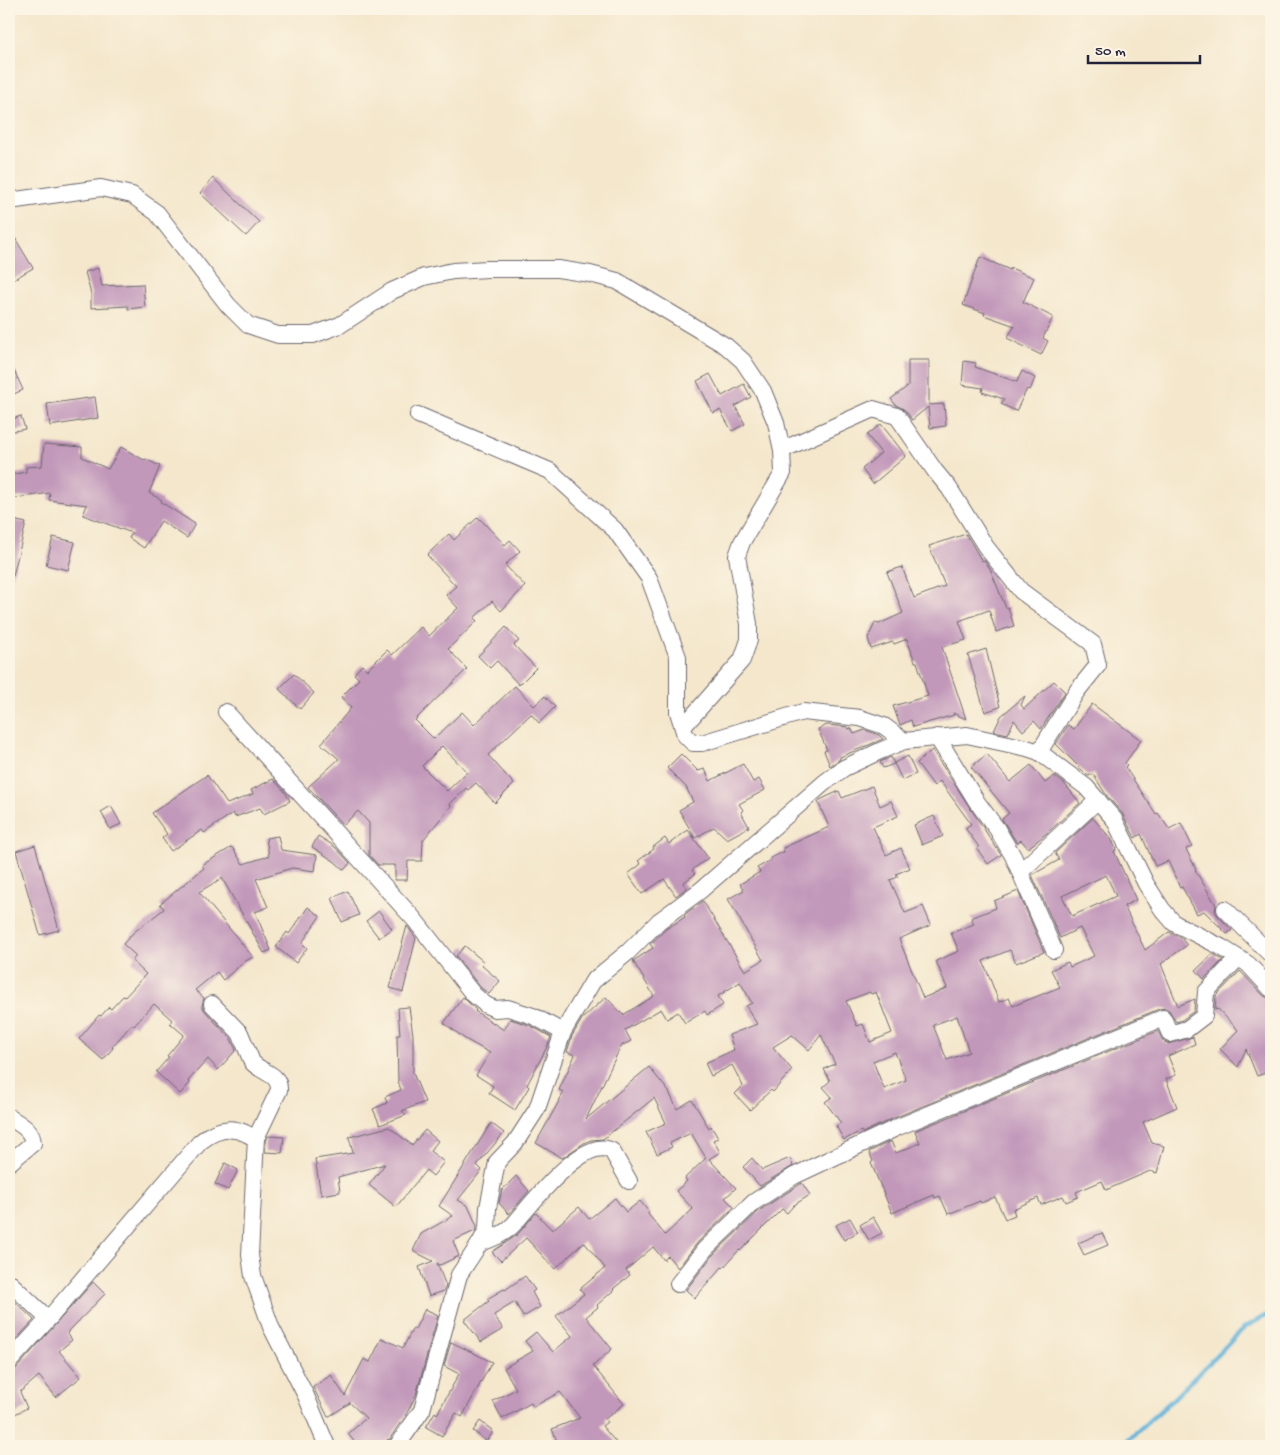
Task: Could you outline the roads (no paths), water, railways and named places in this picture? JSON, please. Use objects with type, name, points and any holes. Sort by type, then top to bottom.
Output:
[{"type":"street","points":[[9,201],[101,188],[132,195],[157,213],[228,306],[248,325],[278,335],[313,335],[340,325],[392,291],[424,277],[453,271],[558,269],[617,281],[726,346],[743,361],[763,391],[776,423],[782,450],[782,472],[742,542],[737,556],[749,624],[749,640],[742,660],[683,727]]},
{"type":"street","points":[[782,450],[873,409],[897,416],[950,488],[986,546],[1021,591],[1093,644],[1098,665],[1077,691],[1039,752]]},
{"type":"street","points":[[418,415],[550,471],[615,530],[649,578],[678,657],[678,712],[685,735],[693,743],[702,743],[803,712],[860,718],[884,726],[904,741]]},
{"type":"street","points":[[226,712],[414,919],[473,994],[486,1005],[495,1009],[508,1008],[533,1016],[563,1032]]},
{"type":"street","points":[[397,1446],[422,1410],[459,1275],[487,1229],[488,1208],[497,1162],[515,1143],[537,1109],[563,1032],[593,981],[628,952],[659,921],[701,890],[824,783],[844,768],[904,741],[937,737],[967,735],[1039,752],[1086,787],[1114,819],[1146,884],[1162,909],[1174,923],[1248,964],[1271,987]]},
{"type":"street","points":[[937,737],[1013,856],[1054,950]]},
{"type":"street","points":[[1020,872],[1098,800]]},
{"type":"street","points":[[1225,909],[1271,955]]},
{"type":"street","points":[[678,1284],[705,1248],[754,1202],[794,1176],[906,1123],[1163,1018],[1170,1034],[1187,1029],[1204,1016],[1206,992],[1238,958]]},
{"type":"street","points":[[212,1004],[240,1033],[255,1066],[273,1075],[280,1085],[256,1138],[250,1255],[253,1276],[271,1326],[306,1396],[327,1446]]},
{"type":"street","points":[[9,1116],[28,1130],[32,1136],[33,1143],[9,1163]]},
{"type":"street","points":[[9,1362],[51,1316],[200,1142],[208,1135],[226,1128],[234,1129],[256,1138]]},
{"type":"street","points":[[480,1243],[505,1232],[563,1170],[587,1154],[602,1148],[612,1150],[629,1182]]},
{"type":"street","points":[[9,1282],[44,1316],[51,1316]]},
{"type":"waterway","points":[[1121,1446],[1169,1403],[1245,1327],[1271,1313]]}]
